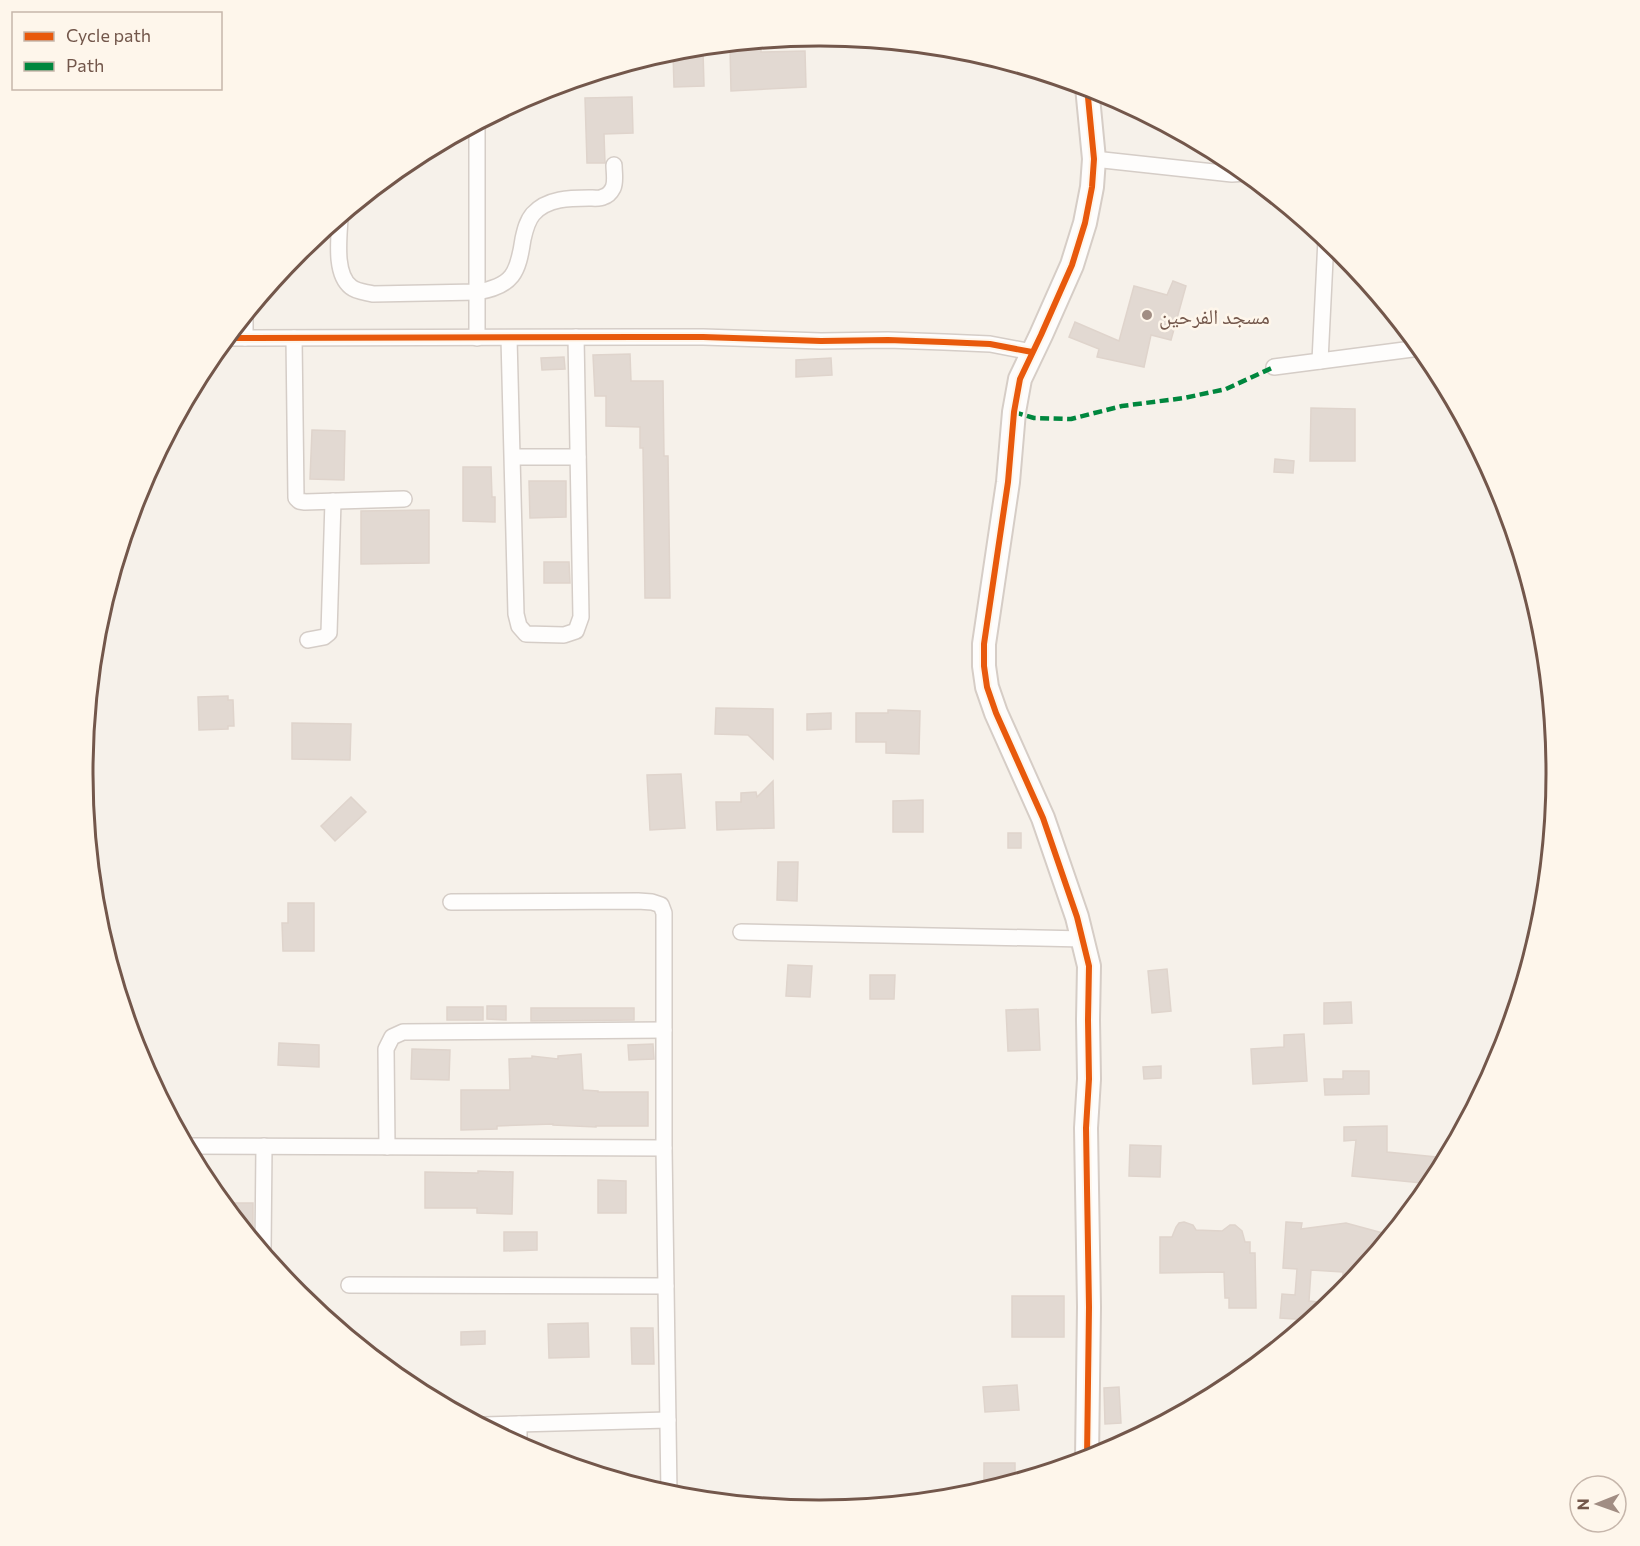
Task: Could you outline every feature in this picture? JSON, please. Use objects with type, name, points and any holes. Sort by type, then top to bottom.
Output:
[{"type":"street","points":[[1087,1448],[1089,1306],[1086,1128],[1089,1079],[1089,966],[1084,939],[1043,818],[996,713],[987,687],[984,644],[1008,482],[1014,412],[1020,379],[1072,265],[1085,223],[1092,188],[1094,159],[1088,98]]},
{"type":"street","points":[[477,133],[477,338]]},
{"type":"street","points":[[1094,159],[1231,174]]},
{"type":"street","points":[[338,230],[339,262],[343,277],[349,286],[358,291],[373,294],[477,292],[493,289],[503,285],[512,276],[518,262],[526,226],[533,213],[555,201],[572,198],[603,198],[614,186],[614,165]]},
{"type":"street","points":[[1320,361],[1325,251]]},
{"type":"street","points":[[245,330],[245,338]]},
{"type":"street","points":[[509,338],[516,614],[519,626],[526,634],[564,635],[576,631],[581,618],[576,337]]},
{"type":"street","points":[[239,338],[693,337],[821,341],[888,340],[990,344],[1032,352]]},
{"type":"street","points":[[294,338],[296,498],[305,502],[404,499]]},
{"type":"street","points":[[1274,367],[1410,349]]},
{"type":"street","points":[[513,457],[578,457]]},
{"type":"street","points":[[308,640],[324,637],[329,633],[333,501]]},
{"type":"street","points":[[451,902],[638,901],[662,905],[664,913],[664,1148],[669,1484]]},
{"type":"street","points":[[741,932],[1084,939]]},
{"type":"street","points":[[387,1147],[386,1049],[392,1037],[403,1032],[664,1030]]},
{"type":"street","points":[[197,1146],[664,1148]]},
{"type":"street","points":[[263,1239],[264,1146]]},
{"type":"street","points":[[349,1286],[666,1286]]},
{"type":"street","points":[[498,1425],[668,1420]]},
{"type":"street","points":[[519,1424],[519,1434]]},
{"type":"building","points":[[761,49],[761,52],[805,51],[806,87],[731,91],[730,52]]},
{"type":"building","points":[[703,56],[704,86],[674,87],[673,61]]},
{"type":"building","points":[[632,97],[633,133],[604,134],[605,163],[587,163],[585,98]]},
{"type":"building","points":[[1173,281],[1186,286],[1171,340],[1151,335],[1144,367],[1097,357],[1099,349],[1069,337],[1075,322],[1119,341],[1134,286],[1167,295]]},
{"type":"building","points":[[630,354],[631,381],[663,381],[664,456],[668,456],[670,598],[645,598],[643,448],[640,448],[640,427],[606,426],[606,396],[595,396],[593,355]]},
{"type":"building","points":[[564,357],[565,369],[542,370],[541,358]]},
{"type":"building","points":[[831,358],[832,375],[796,377],[796,360]]},
{"type":"building","points":[[1311,408],[1355,409],[1355,461],[1310,461]]},
{"type":"building","points":[[312,430],[345,431],[344,480],[310,479]]},
{"type":"building","points":[[1275,459],[1294,461],[1293,473],[1274,472]]},
{"type":"building","points":[[463,467],[491,467],[492,497],[495,497],[495,522],[463,521]]},
{"type":"building","points":[[529,481],[566,481],[566,517],[530,518]]},
{"type":"building","points":[[429,510],[429,563],[361,564],[361,511]]},
{"type":"building","points":[[544,562],[569,562],[570,583],[544,583]]},
{"type":"building","points":[[228,696],[228,700],[233,700],[234,726],[228,726],[228,729],[199,730],[198,697]]},
{"type":"building","points":[[716,708],[773,709],[773,759],[748,735],[715,734]]},
{"type":"building","points":[[888,710],[920,711],[919,754],[886,753],[886,742],[856,742],[856,713],[888,713]]},
{"type":"building","points":[[831,713],[831,729],[807,730],[807,714]]},
{"type":"building","points":[[292,723],[351,724],[350,760],[292,759]]},
{"type":"building","points":[[681,774],[685,828],[650,830],[647,775]]},
{"type":"building","points":[[773,781],[774,828],[717,830],[716,802],[741,802],[741,793],[756,792],[757,797]]},
{"type":"building","points":[[351,797],[366,812],[335,841],[321,826]]},
{"type":"building","points":[[923,800],[923,832],[893,832],[893,801]]},
{"type":"building","points":[[1008,833],[1021,833],[1021,848],[1008,848]]},
{"type":"building","points":[[778,862],[798,862],[797,901],[777,900]]},
{"type":"building","points":[[288,903],[314,903],[314,951],[283,951],[282,923],[288,923]]},
{"type":"building","points":[[788,965],[812,966],[810,997],[786,996]]},
{"type":"building","points":[[1167,969],[1171,1011],[1152,1013],[1148,971]]},
{"type":"building","points":[[870,975],[895,975],[894,999],[870,999]]},
{"type":"building","points":[[1351,1002],[1352,1023],[1324,1024],[1324,1003]]},
{"type":"building","points":[[487,1006],[506,1006],[506,1020],[487,1019]]},
{"type":"building","points":[[447,1007],[483,1007],[483,1020],[447,1020]]},
{"type":"building","points":[[531,1008],[634,1008],[634,1020],[531,1021]]},
{"type":"building","points":[[1038,1009],[1040,1050],[1008,1051],[1006,1010]]},
{"type":"building","points":[[1304,1034],[1307,1081],[1253,1084],[1251,1049],[1284,1047],[1284,1035]]},
{"type":"building","points":[[279,1043],[319,1045],[319,1067],[278,1065]]},
{"type":"building","points":[[653,1044],[654,1059],[629,1060],[628,1045]]},
{"type":"building","points":[[412,1049],[450,1050],[449,1080],[411,1079]]},
{"type":"building","points":[[581,1054],[583,1090],[648,1092],[648,1126],[596,1127],[553,1124],[461,1130],[461,1090],[510,1090],[509,1059],[532,1058],[532,1056],[558,1059],[558,1056]]},
{"type":"building","points":[[1161,1066],[1161,1078],[1144,1079],[1143,1067]]},
{"type":"building","points":[[1343,1071],[1369,1071],[1369,1094],[1325,1095],[1324,1079],[1343,1079]]},
{"type":"building","points":[[1387,1126],[1387,1152],[1436,1157],[1420,1183],[1352,1176],[1356,1140],[1344,1141],[1344,1127]]},
{"type":"building","points":[[1130,1145],[1161,1146],[1160,1177],[1129,1176]]},
{"type":"building","points":[[478,1171],[513,1172],[512,1214],[477,1213],[477,1208],[425,1208],[425,1172],[478,1173]]},
{"type":"building","points":[[598,1180],[626,1181],[626,1213],[598,1213]]},
{"type":"building","points":[[235,1203],[253,1203],[253,1226]]},
{"type":"building","points":[[1286,1222],[1302,1223],[1301,1229],[1346,1223],[1382,1233],[1343,1277],[1343,1272],[1311,1270],[1309,1301],[1318,1302],[1299,1319],[1280,1318],[1282,1294],[1295,1295],[1297,1269],[1283,1268]]},
{"type":"building","points":[[1179,1223],[1193,1225],[1196,1230],[1222,1231],[1230,1225],[1235,1225],[1242,1231],[1245,1242],[1250,1242],[1250,1253],[1255,1253],[1256,1308],[1229,1308],[1229,1298],[1225,1298],[1224,1272],[1160,1273],[1160,1237],[1172,1237]]},
{"type":"building","points":[[504,1232],[537,1232],[537,1250],[504,1251]]},
{"type":"building","points":[[1012,1296],[1064,1296],[1064,1337],[1012,1337]]},
{"type":"building","points":[[588,1323],[589,1357],[549,1358],[548,1324]]},
{"type":"building","points":[[631,1328],[653,1328],[654,1364],[632,1364]]},
{"type":"building","points":[[485,1331],[485,1344],[461,1345],[461,1332]]},
{"type":"building","points":[[1017,1385],[1019,1410],[985,1412],[983,1387]]},
{"type":"building","points":[[1119,1387],[1121,1423],[1105,1424],[1104,1388]]},
{"type":"building","points":[[984,1463],[1015,1463],[1015,1473],[984,1481]]},
{"type":"marked path","points":[[1014,412],[1034,418],[1071,419],[1122,406],[1184,398],[1226,389],[1274,367]]},
{"type":"cycle path","points":[[1087,1448],[1089,1307],[1086,1128],[1089,1079],[1089,966],[1077,917],[1043,818],[996,713],[987,687],[984,644],[1008,482],[1014,412],[1020,379],[1072,265],[1085,223],[1092,187],[1094,159],[1088,98]]},
{"type":"cycle path","points":[[239,338],[703,337],[821,341],[888,340],[990,344],[1032,352]]},
{"type":"place","name":"مسجد الفرحين","points":[[1147,315]]}]
